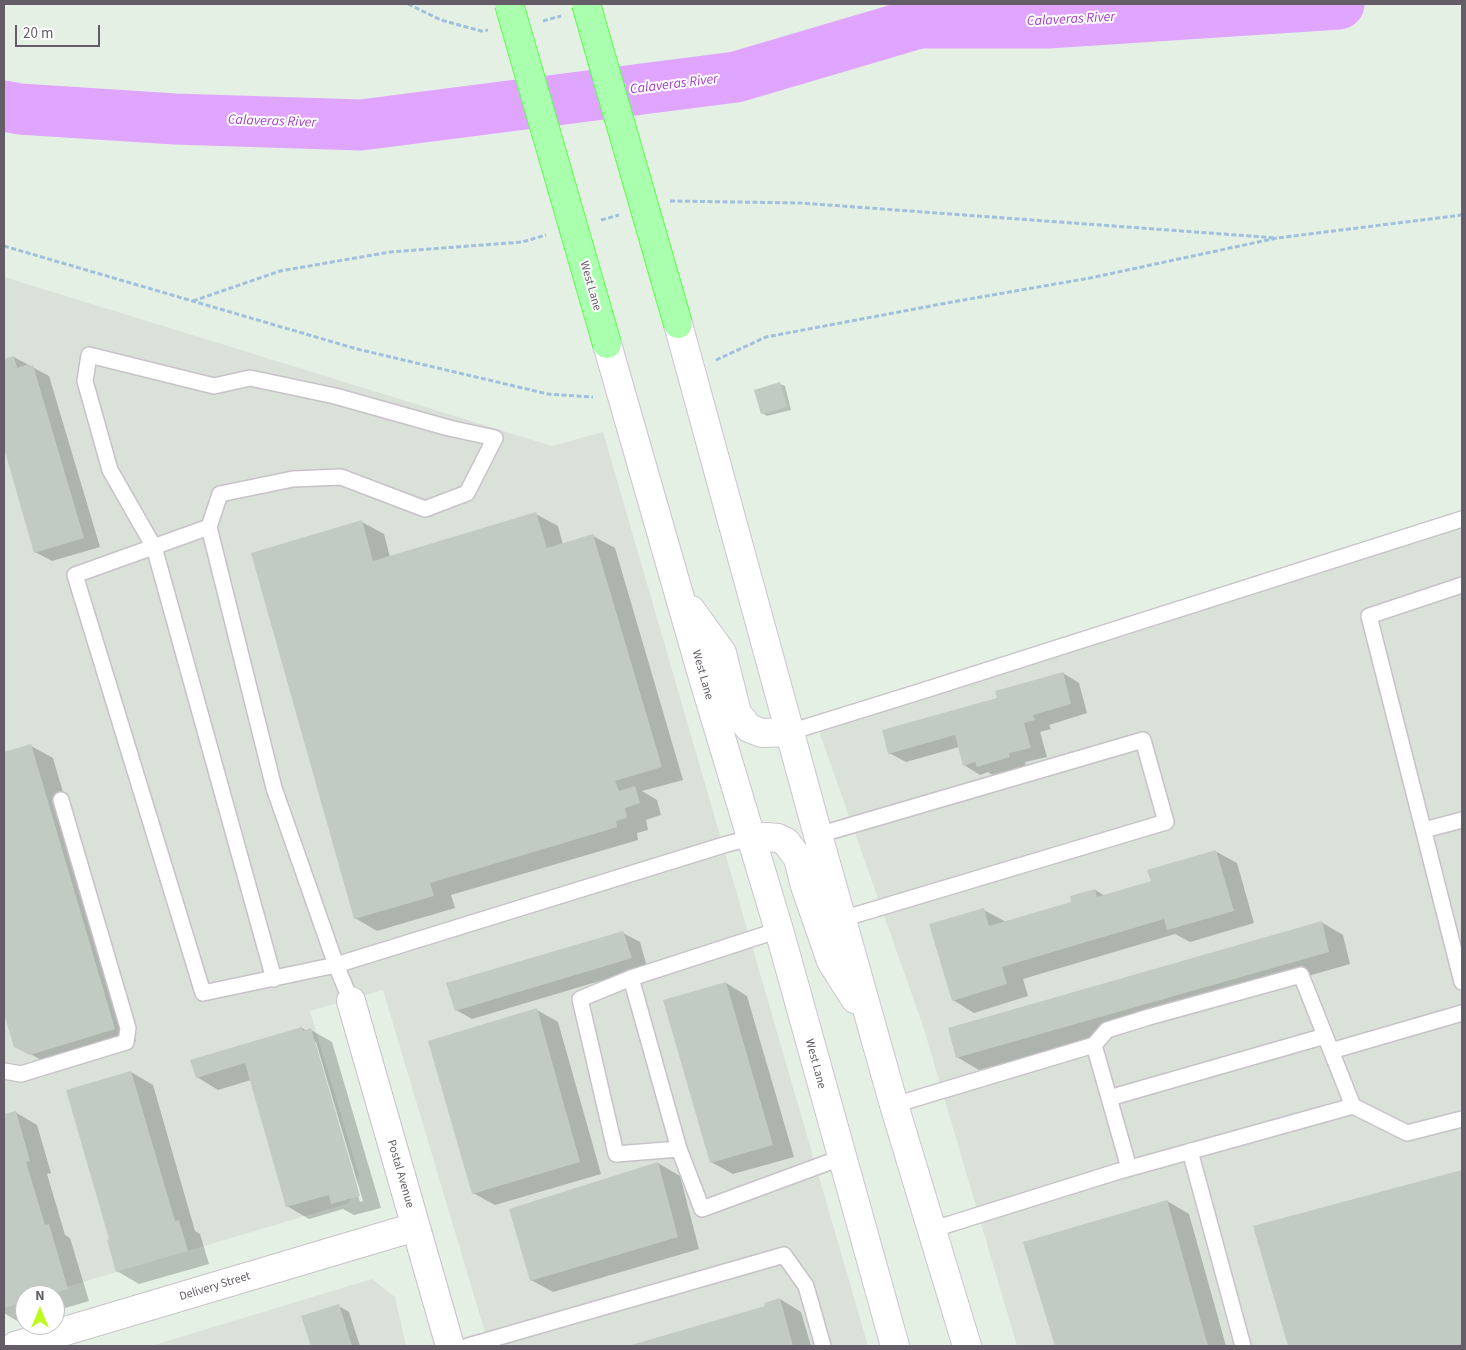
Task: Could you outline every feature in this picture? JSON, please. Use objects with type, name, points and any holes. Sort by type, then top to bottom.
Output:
[{"type":"main road","name":"West Lane","points":[[509,4],[679,595],[779,930],[895,1346]]},
{"type":"main road","points":[[586,4],[678,324],[894,1105],[967,1346]]},
{"type":"main road","points":[[679,595],[722,653],[737,713],[749,728],[762,733],[790,732]]},
{"type":"main road","points":[[751,838],[778,838],[786,842],[798,858],[805,886],[831,961],[872,1026]]},
{"type":"main road","name":"Postal Avenue","points":[[351,1001],[450,1346]]},
{"type":"main road","name":"Delivery Street","points":[[15,1346],[416,1227]]},
{"type":"lane","points":[[274,979],[154,547],[110,470],[85,381],[88,355],[214,386],[250,378],[335,396],[449,428],[495,438],[467,493],[425,509],[341,477],[293,479],[220,494],[209,527],[274,788],[336,965],[351,1001]]},
{"type":"lane","points":[[790,732],[1462,519]]},
{"type":"lane","points":[[209,527],[75,574],[203,993],[336,965],[751,838]]},
{"type":"lane","points":[[1462,585],[1369,616],[1462,982]]},
{"type":"lane","points":[[818,835],[1144,740],[1166,822],[842,919]]},
{"type":"lane","points":[[4,1071],[21,1074],[126,1042],[128,1028],[61,800]]},
{"type":"lane","points":[[1424,830],[1462,820]]},
{"type":"lane","points":[[679,1149],[616,1154],[580,998],[631,978],[779,930]]},
{"type":"lane","points":[[894,1105],[1094,1045],[1107,1030],[1301,975],[1352,1106]]},
{"type":"lane","points":[[631,978],[679,1149],[702,1209],[835,1160],[841,1156]]},
{"type":"lane","points":[[1331,1051],[1462,1013]]},
{"type":"lane","points":[[1109,1098],[1325,1036]]},
{"type":"lane","points":[[1094,1045],[1129,1168]]},
{"type":"lane","points":[[931,1230],[1129,1168],[1352,1106],[1407,1133],[1462,1119]]},
{"type":"lane","points":[[1190,1151],[1243,1346]]},
{"type":"lane","points":[[468,1346],[784,1255],[806,1286],[823,1346]]},
{"type":"path","points":[[662,203],[671,201],[801,203],[1277,238]]},
{"type":"path","points":[[596,222],[624,214]]},
{"type":"path","points":[[691,372],[766,337],[1090,278],[1277,238],[1462,215]]},
{"type":"path","points":[[192,301],[280,271],[390,252],[522,242],[550,234]]},
{"type":"path","points":[[4,246],[358,349],[548,394],[623,400]]},
{"type":"shaded area","points":[[4,277],[552,446],[603,432],[868,1346],[489,1346],[383,990],[310,1011],[359,1175],[349,1203],[65,1287],[65,1285],[15,1285],[15,1302],[4,1305]]},
{"type":"shaded area","points":[[1462,516],[1462,1346],[1017,1346],[924,1029],[819,731],[1348,551]]},
{"type":"shaded area","points":[[372,1279],[395,1297],[406,1346],[151,1346]]},
{"type":"building","points":[[14,356],[17,368],[29,364],[29,367],[33,365],[84,538],[34,553],[4,448],[4,359]]},
{"type":"building","points":[[780,382],[787,407],[761,414],[754,390]]},
{"type":"building","points":[[536,512],[547,548],[593,534],[662,767],[615,781],[619,791],[635,786],[640,803],[625,808],[627,818],[616,821],[617,827],[430,883],[434,896],[354,919],[251,553],[362,520],[373,561]]},
{"type":"building","points":[[1063,672],[1071,704],[1033,715],[1035,720],[1024,723],[1031,748],[1009,753],[1010,757],[977,767],[975,762],[963,766],[955,735],[888,754],[882,730],[997,698],[995,691]]},
{"type":"building","points":[[31,744],[115,1029],[30,1055],[14,1047],[4,1014],[4,752]]},
{"type":"building","points":[[1216,850],[1234,911],[1167,930],[1164,919],[1002,967],[1007,984],[952,1001],[929,924],[984,908],[989,926],[1071,902],[1070,896],[1095,889],[1097,897],[1151,881],[1147,870]]},
{"type":"building","points":[[1322,921],[1329,952],[956,1058],[948,1028]]},
{"type":"building","points":[[623,931],[632,958],[455,1011],[446,983]]},
{"type":"building","points":[[726,982],[773,1145],[710,1163],[663,1000]]},
{"type":"building","points":[[537,1008],[580,1162],[472,1194],[428,1041]]},
{"type":"building","points":[[302,1027],[303,1031],[311,1028],[360,1196],[331,1204],[329,1195],[286,1207],[245,1063],[196,1078],[190,1060]]},
{"type":"building","points":[[131,1071],[175,1221],[179,1220],[188,1251],[116,1272],[107,1240],[109,1239],[66,1090]]},
{"type":"building","points":[[16,1111],[30,1161],[26,1162],[45,1225],[49,1224],[68,1289],[65,1290],[65,1285],[15,1285],[15,1305],[4,1308],[4,1114]]},
{"type":"building","points":[[658,1162],[678,1237],[530,1281],[509,1209]]},
{"type":"building","points":[[1462,1170],[1462,1344],[1456,1346],[1288,1346],[1253,1226]]},
{"type":"building","points":[[1167,1200],[1208,1346],[1055,1346],[1023,1242]]},
{"type":"building","points":[[780,1298],[793,1346],[628,1346],[765,1306],[764,1303]]},
{"type":"building","points":[[339,1304],[352,1346],[311,1346],[301,1316]]},
{"type":"waterway","name":"Calaveras River","points":[[4,106],[20,109],[175,119],[361,125],[736,77],[919,23],[1048,23],[1339,4]]}]
